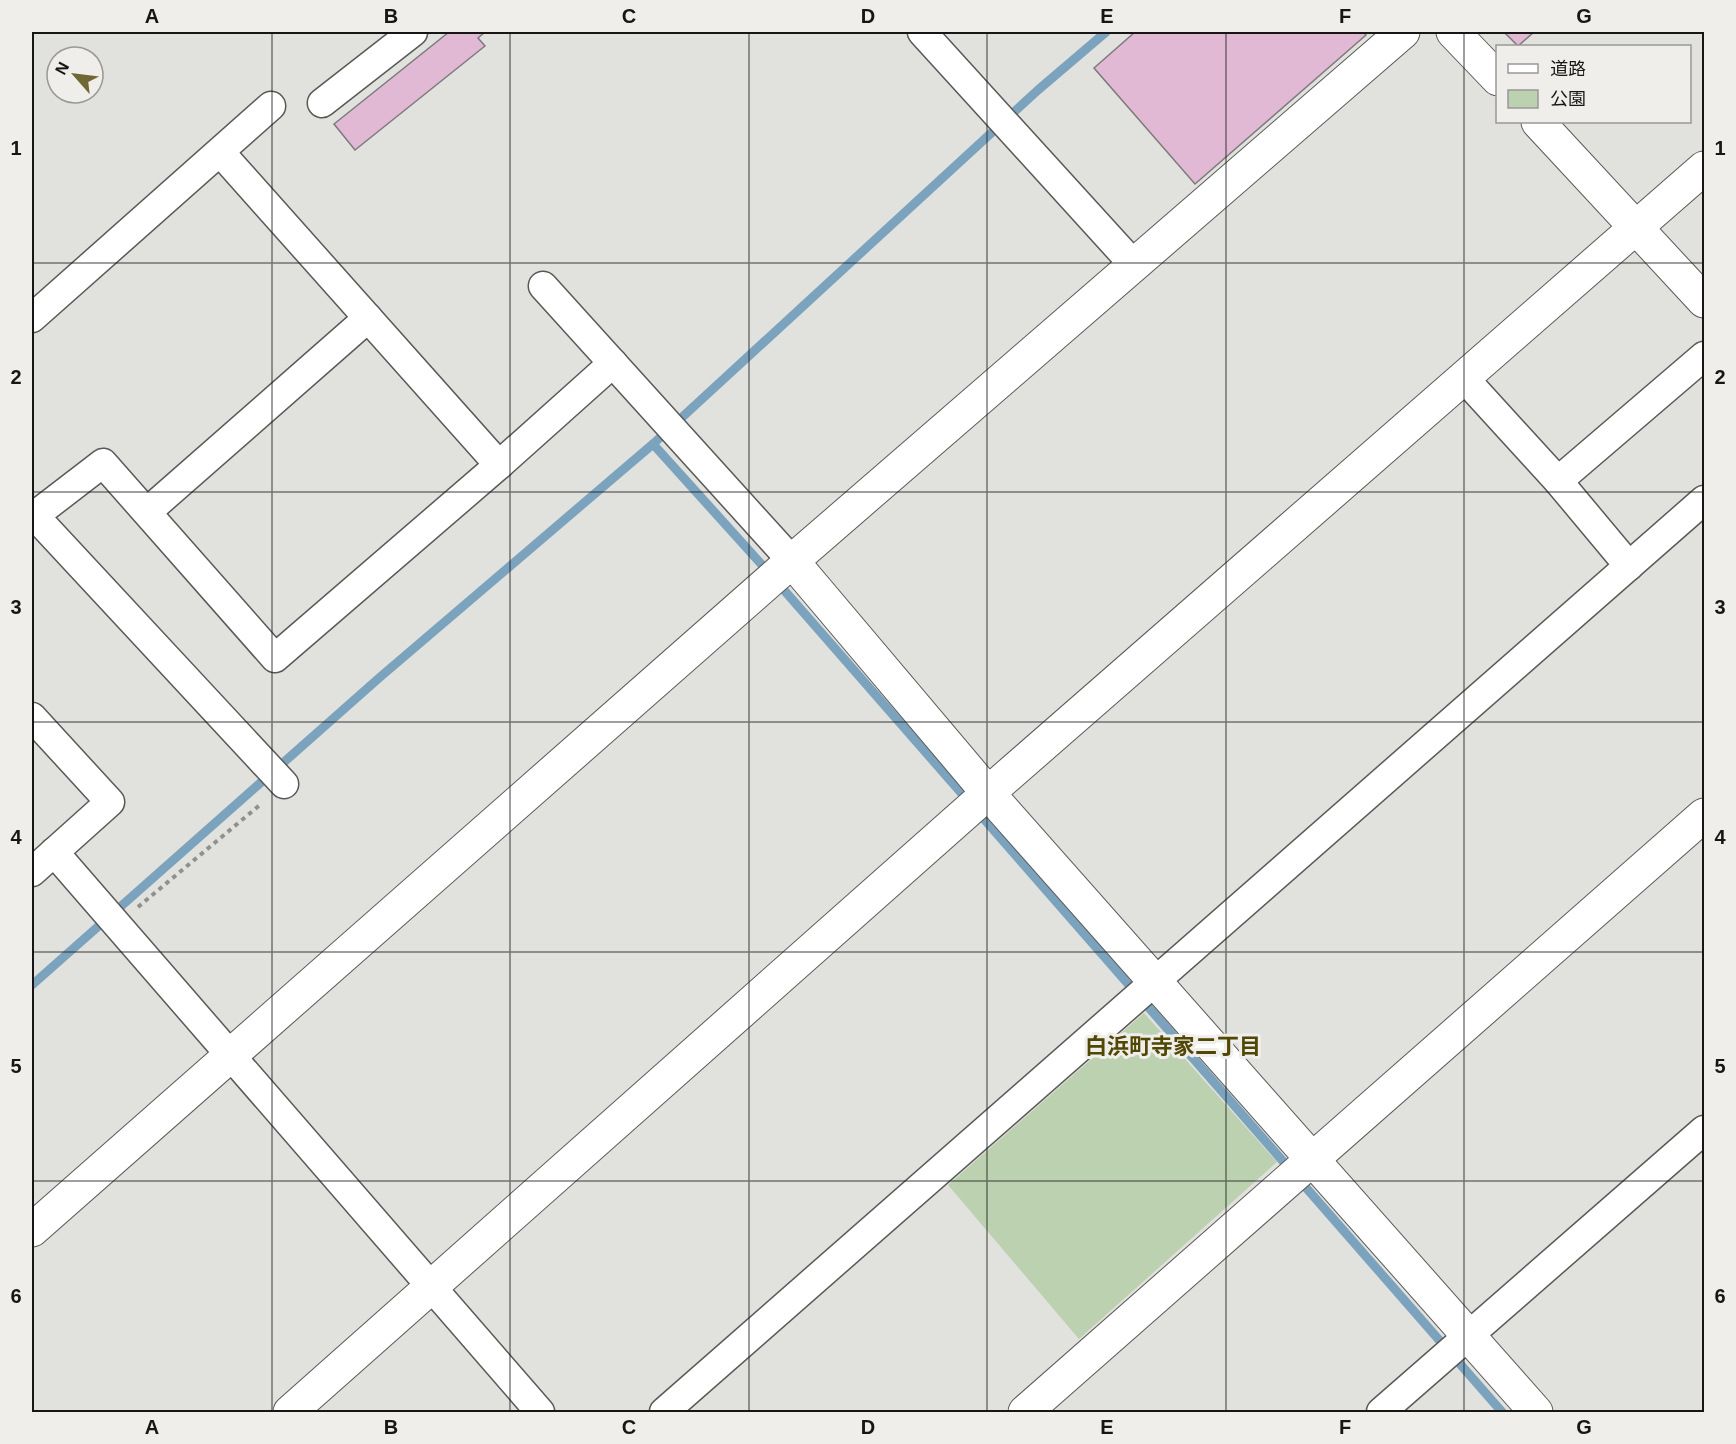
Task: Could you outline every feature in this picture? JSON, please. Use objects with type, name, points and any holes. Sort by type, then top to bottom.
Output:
[{"type":"street","points":[[322,103],[412,32]]},
{"type":"street","points":[[922,32],[1134,265]]},
{"type":"street","points":[[32,1230],[792,561],[1403,32]]},
{"type":"street","points":[[1454,32],[1496,78]]},
{"type":"street","points":[[32,318],[271,106]]},
{"type":"street","points":[[1539,123],[1704,302]]},
{"type":"street","points":[[220,152],[499,465]]},
{"type":"street","points":[[290,1413],[430,1286],[988,793],[1704,168]]},
{"type":"street","points":[[543,286],[792,561],[988,793],[1536,1413]]},
{"type":"street","points":[[147,512],[368,318]]},
{"type":"street","points":[[1558,481],[1704,356]]},
{"type":"street","points":[[284,784],[33,515],[103,463],[275,658],[499,465],[613,363]]},
{"type":"street","points":[[1464,378],[1558,481],[1629,566]]},
{"type":"street","points":[[664,1413],[1704,500]]},
{"type":"street","points":[[32,717],[110,802],[32,872]]},
{"type":"street","points":[[1025,1413],[1704,815]]},
{"type":"street","points":[[54,852],[540,1413]]},
{"type":"street","points":[[1381,1413],[1704,1130]]},
{"type":"path","points":[[118,924],[284,784]]},
{"type":"green space","points":[[1144,1013],[1277,1162],[1079,1339],[948,1185]]},
{"type":"building","points":[[449,32],[485,32],[478,38],[485,46],[355,150],[334,124]]},
{"type":"building","points":[[1135,32],[1363,32],[1366,35],[1195,184],[1094,68]]},
{"type":"building","points":[[1504,32],[1534,32],[1519,45]]},
{"type":"waterway","points":[[32,985],[379,678],[653,444],[1038,90],[1106,32]]},
{"type":"waterway","points":[[653,444],[763,566],[1502,1412]]},
{"type":"district","name":"白浜町寺家二丁目","points":[[1173,1046]]}]
